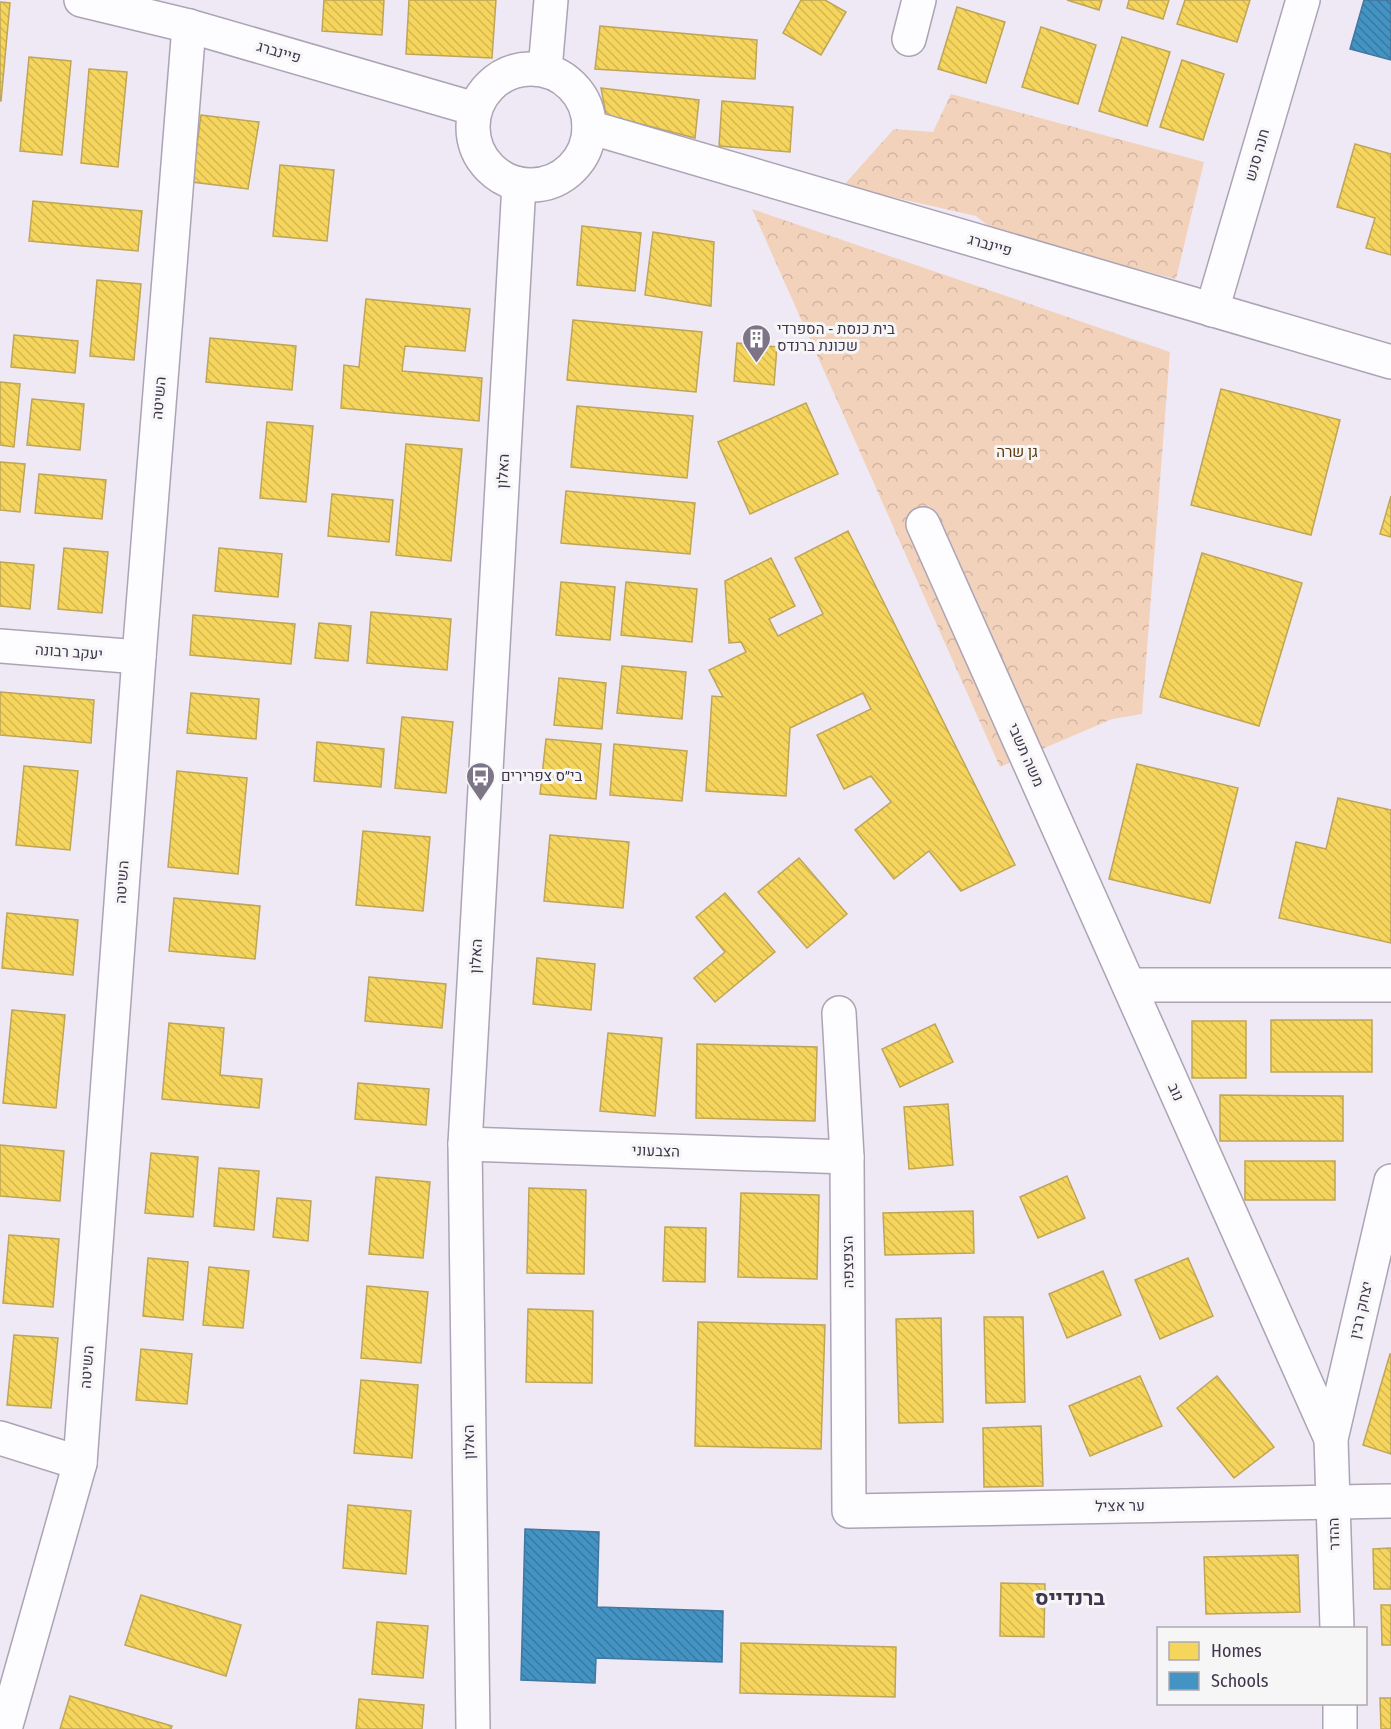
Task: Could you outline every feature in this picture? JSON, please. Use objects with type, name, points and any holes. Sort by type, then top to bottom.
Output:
[{"type":"street","points":[[545,70],[551,0]]},
{"type":"street","points":[[909,39],[919,0]]},
{"type":"street","name":"חנה סנש","points":[[1212,310],[1303,0]]},
{"type":"street","name":"פיינברג","points":[[90,1],[189,26],[475,109]]},
{"type":"street","name":"השיטה","points":[[5,1729],[80,1463],[139,657],[189,26]]},
{"type":"street","points":[[527,69],[545,70],[563,78],[577,91],[586,108],[590,127],[587,144],[579,160],[568,172],[553,181],[536,185],[519,184],[501,177],[486,165],[476,148],[472,129],[475,109],[482,94],[495,81],[510,73],[527,69]]},
{"type":"street","name":"פיינברג","points":[[590,127],[1391,362]]},
{"type":"street","name":"האלון","points":[[473,1729],[465,1144],[519,184]]},
{"type":"street","name":"משה תשבי","points":[[923,524],[1128,985]]},
{"type":"street","name":"יעקב רבונה","points":[[0,646],[139,657]]},
{"type":"street","points":[[1128,985],[1391,985]]},
{"type":"street","name":"נוב","points":[[1128,985],[1331,1438]]},
{"type":"street","name":"הצפצפה","points":[[839,1013],[847,1157],[849,1511]]},
{"type":"street","name":"הצבעוני","points":[[465,1144],[847,1157]]},
{"type":"street","name":"יצחק רבין","points":[[1331,1438],[1391,1181]]},
{"type":"street","points":[[0,1438],[80,1463]]},
{"type":"street","name":"ההדר","points":[[1331,1438],[1337,1627]]},
{"type":"street","name":"ער אציל","points":[[849,1511],[1391,1501]]},
{"type":"street","points":[[1340,1705],[1341,1729]]},
{"type":"green space","points":[[951,94],[1204,162],[1176,279],[997,233],[976,216],[843,186],[894,129],[933,132]]},
{"type":"green space","name":"גן שרה","points":[[752,209],[1170,352],[1142,714],[1112,719],[1000,767]]},
{"type":"building: Homes","points":[[324,0],[384,0],[382,35],[322,31]]},
{"type":"building: Homes","points":[[409,0],[496,0],[492,58],[406,54]]},
{"type":"building: Homes","points":[[801,0],[825,0],[846,12],[821,55],[783,33]]},
{"type":"building: Homes","points":[[1067,0],[1102,0],[1099,10]]},
{"type":"building: Homes","points":[[1129,0],[1169,0],[1163,19],[1127,8]]},
{"type":"building: Homes","points":[[1185,0],[1250,0],[1237,42],[1177,24]]},
{"type":"building: Homes","points":[[0,2],[10,3],[1,101],[0,101]]},
{"type":"building: Homes","points":[[957,7],[1005,22],[986,83],[938,69]]},
{"type":"building: Homes","points":[[600,26],[757,40],[755,79],[595,69]]},
{"type":"building: Homes","points":[[1041,27],[1096,45],[1078,104],[1022,87]]},
{"type":"building: Homes","points":[[1122,37],[1170,52],[1147,126],[1099,111]]},
{"type":"building: Homes","points":[[29,57],[71,61],[62,155],[20,151]]},
{"type":"building: Homes","points":[[1182,60],[1224,74],[1203,140],[1160,127]]},
{"type":"building: Homes","points":[[89,69],[127,72],[118,167],[81,163]]},
{"type":"building: Homes","points":[[601,88],[699,100],[695,138],[606,115]]},
{"type":"building: Homes","points":[[722,101],[793,107],[790,152],[719,146]]},
{"type":"building: Homes","points":[[201,115],[259,122],[248,189],[192,182]]},
{"type":"building: Homes","points":[[1355,144],[1391,154],[1391,255],[1366,248],[1375,218],[1337,207]]},
{"type":"building: Homes","points":[[280,165],[334,170],[327,241],[273,236]]},
{"type":"building: Homes","points":[[33,201],[142,211],[138,251],[29,241]]},
{"type":"building: Homes","points":[[582,226],[641,233],[635,291],[577,285]]},
{"type":"building: Homes","points":[[653,232],[714,242],[711,306],[645,295]]},
{"type":"building: Homes","points":[[97,280],[141,284],[134,360],[90,356]]},
{"type":"building: Homes","points":[[366,299],[470,309],[465,351],[405,346],[402,371],[482,378],[479,421],[341,408],[344,365],[359,367]]},
{"type":"building: Homes","points":[[573,320],[702,332],[696,392],[567,380]]},
{"type":"building: Homes","points":[[14,335],[78,341],[75,373],[11,367]]},
{"type":"building: Homes","points":[[210,338],[296,346],[292,390],[206,382]]},
{"type":"building: Homes","name":"בית כנסת - הספרדי שכונת ברנדס","points":[[737,343],[777,347],[774,385],[734,381]]},
{"type":"building: Homes","points":[[0,382],[20,384],[14,447],[0,445]]},
{"type":"building: Homes","points":[[1221,389],[1340,420],[1311,535],[1191,505]]},
{"type":"building: Homes","points":[[32,399],[84,404],[80,450],[27,445]]},
{"type":"building: Homes","points":[[806,403],[838,474],[750,514],[718,442]]},
{"type":"building: Homes","points":[[577,406],[693,416],[687,478],[571,467]]},
{"type":"building: Homes","points":[[267,422],[313,426],[306,502],[260,498]]},
{"type":"building: Homes","points":[[406,444],[462,449],[451,561],[396,555]]},
{"type":"building: Homes","points":[[0,462],[25,464],[20,512],[0,510]]},
{"type":"building: Homes","points":[[39,474],[106,480],[102,519],[35,513]]},
{"type":"building: Homes","points":[[566,491],[695,503],[690,554],[561,543]]},
{"type":"building: Homes","points":[[332,494],[393,500],[389,542],[328,536]]},
{"type":"building: Homes","points":[[1391,496],[1391,537],[1380,534]]},
{"type":"building: Homes","points":[[848,531],[1015,865],[961,891],[929,851],[894,879],[855,830],[891,802],[871,776],[844,789],[817,735],[871,709],[863,693],[790,728],[786,796],[706,791],[712,696],[723,697],[709,670],[746,652],[741,642],[729,643],[725,581],[771,558],[795,606],[769,619],[778,636],[823,614],[795,558]]},
{"type":"building: Homes","points":[[64,548],[108,552],[102,613],[58,609]]},
{"type":"building: Homes","points":[[219,548],[282,554],[278,597],[215,591]]},
{"type":"building: Homes","points":[[1202,553],[1302,583],[1259,726],[1160,697]]},
{"type":"building: Homes","points":[[0,562],[34,565],[30,609],[0,606]]},
{"type":"building: Homes","points":[[561,582],[615,587],[610,640],[556,635]]},
{"type":"building: Homes","points":[[626,582],[697,589],[692,642],[621,635]]},
{"type":"building: Homes","points":[[371,612],[451,619],[447,670],[367,663]]},
{"type":"building: Homes","points":[[193,615],[295,624],[291,664],[190,655]]},
{"type":"building: Homes","points":[[319,623],[351,626],[348,661],[315,658]]},
{"type":"building: Homes","points":[[622,666],[686,672],[682,719],[617,713]]},
{"type":"building: Homes","points":[[559,678],[606,683],[602,729],[554,725]]},
{"type":"building: Homes","points":[[0,692],[94,700],[91,743],[0,735]]},
{"type":"building: Homes","points":[[191,693],[259,699],[256,739],[187,733]]},
{"type":"building: Homes","points":[[402,717],[453,722],[446,793],[395,788]]},
{"type":"building: Homes","points":[[546,739],[601,744],[596,799],[540,794]]},
{"type":"building: Homes","points":[[317,742],[384,749],[381,787],[314,781]]},
{"type":"building: Homes","points":[[614,744],[687,751],[682,801],[610,795]]},
{"type":"building: Homes","points":[[1137,764],[1238,788],[1210,903],[1109,879]]},
{"type":"building: Homes","points":[[24,766],[78,771],[70,850],[16,845]]},
{"type":"building: Homes","points":[[177,771],[247,778],[238,874],[168,867]]},
{"type":"building: Homes","points":[[1338,798],[1391,810],[1391,943],[1279,918],[1296,842],[1326,849]]},
{"type":"building: Homes","points":[[363,831],[430,837],[423,911],[356,905]]},
{"type":"building: Homes","points":[[550,835],[629,842],[623,908],[544,901]]},
{"type":"building: Homes","points":[[799,858],[847,914],[807,948],[758,892]]},
{"type":"building: Homes","points":[[725,893],[775,952],[715,1002],[694,978],[725,952],[696,917]]},
{"type":"building: Homes","points":[[174,898],[260,906],[255,959],[169,951]]},
{"type":"building: Homes","points":[[7,913],[78,920],[73,975],[2,968]]},
{"type":"building: Homes","points":[[537,958],[595,964],[591,1010],[533,1004]]},
{"type":"building: Homes","points":[[369,977],[446,984],[442,1028],[365,1021]]},
{"type":"building: Homes","points":[[12,1010],[65,1015],[56,1108],[3,1103]]},
{"type":"building: Homes","points":[[1271,1020],[1372,1020],[1372,1072],[1271,1072]]},
{"type":"building: Homes","points":[[1192,1021],[1246,1021],[1246,1078],[1192,1078]]},
{"type":"building: Homes","points":[[169,1023],[224,1028],[220,1075],[262,1079],[259,1108],[162,1099]]},
{"type":"building: Homes","points":[[935,1024],[953,1062],[900,1087],[882,1049]]},
{"type":"building: Homes","points":[[608,1033],[662,1038],[655,1116],[600,1111]]},
{"type":"building: Homes","points":[[697,1044],[817,1047],[815,1121],[696,1118]]},
{"type":"building: Homes","points":[[358,1083],[429,1089],[426,1125],[355,1119]]},
{"type":"building: Homes","points":[[1220,1095],[1343,1096],[1343,1141],[1220,1141]]},
{"type":"building: Homes","points":[[948,1104],[953,1165],[909,1169],[904,1107]]},
{"type":"building: Homes","points":[[0,1145],[64,1151],[60,1201],[0,1196]]},
{"type":"building: Homes","points":[[151,1153],[198,1157],[193,1217],[145,1213]]},
{"type":"building: Homes","points":[[1245,1161],[1335,1161],[1335,1200],[1245,1200]]},
{"type":"building: Homes","points":[[219,1168],[259,1171],[254,1230],[214,1226]]},
{"type":"building: Homes","points":[[1067,1176],[1085,1218],[1038,1238],[1020,1197]]},
{"type":"building: Homes","points":[[376,1177],[430,1182],[423,1258],[369,1254]]},
{"type":"building: Homes","points":[[529,1188],[586,1190],[584,1274],[527,1273]]},
{"type":"building: Homes","points":[[741,1193],[819,1195],[817,1279],[738,1277]]},
{"type":"building: Homes","points":[[277,1198],[311,1201],[308,1241],[273,1237]]},
{"type":"building: Homes","points":[[973,1211],[974,1253],[885,1255],[883,1213]]},
{"type":"building: Homes","points":[[665,1227],[706,1228],[705,1282],[663,1281]]},
{"type":"building: Homes","points":[[9,1235],[59,1239],[53,1307],[3,1303]]},
{"type":"building: Homes","points":[[148,1258],[188,1262],[183,1320],[143,1316]]},
{"type":"building: Homes","points":[[1188,1258],[1213,1316],[1160,1339],[1135,1280]]},
{"type":"building: Homes","points":[[209,1267],[249,1271],[243,1328],[203,1325]]},
{"type":"building: Homes","points":[[1103,1271],[1121,1315],[1067,1338],[1049,1294]]},
{"type":"building: Homes","points":[[367,1286],[428,1292],[421,1363],[361,1358]]},
{"type":"building: Homes","points":[[528,1309],[593,1311],[592,1383],[526,1382]]},
{"type":"building: Homes","points":[[984,1317],[1023,1317],[1025,1402],[986,1403]]},
{"type":"building: Homes","points":[[941,1318],[943,1422],[899,1423],[896,1319]]},
{"type":"building: Homes","points":[[698,1322],[825,1325],[821,1449],[695,1446]]},
{"type":"building: Homes","points":[[14,1335],[58,1338],[51,1408],[7,1405]]},
{"type":"building: Homes","points":[[141,1349],[192,1354],[187,1404],[136,1400]]},
{"type":"building: Homes","points":[[1391,1354],[1391,1454],[1363,1445]]},
{"type":"building: Homes","points":[[1140,1376],[1162,1426],[1090,1456],[1069,1406]]},
{"type":"building: Homes","points":[[1217,1376],[1274,1447],[1234,1478],[1177,1408]]},
{"type":"building: Homes","points":[[361,1380],[418,1385],[412,1458],[354,1453]]},
{"type":"building: Homes","points":[[1041,1426],[1043,1486],[984,1487],[983,1428]]},
{"type":"building: Homes","points":[[348,1505],[411,1511],[406,1574],[343,1568]]},
{"type":"building: Homes","points":[[1391,1548],[1391,1589],[1374,1589],[1373,1549]]},
{"type":"building: Homes","points":[[1298,1555],[1300,1612],[1206,1614],[1204,1557]]},
{"type":"building: Homes","points":[[1001,1583],[1045,1584],[1044,1637],[1000,1636]]},
{"type":"building: Homes","points":[[141,1595],[241,1625],[226,1676],[125,1645]]},
{"type":"building: Homes","points":[[1381,1605],[1391,1605],[1391,1645],[1382,1645]]},
{"type":"building: Homes","points":[[377,1622],[428,1626],[423,1678],[372,1674]]},
{"type":"building: Homes","points":[[741,1643],[896,1647],[895,1697],[740,1693]]},
{"type":"building: Homes","points":[[70,1696],[172,1726],[171,1729],[60,1729]]},
{"type":"building: Homes","points":[[1380,1698],[1391,1698],[1391,1729],[1381,1729]]},
{"type":"building: Homes","points":[[359,1699],[424,1705],[422,1729],[356,1729]]},
{"type":"building: Schools","points":[[1364,0],[1391,0],[1391,60],[1350,49]]},
{"type":"building: Schools","points":[[525,1529],[599,1532],[597,1607],[723,1611],[722,1662],[596,1658],[595,1683],[521,1680]]},
{"type":"place","name":"בית כנסת - הספרדי שכונת ברנדס","points":[[756,364]]},
{"type":"place","name":"בי״ס צפרירים","points":[[480,802]]},
{"type":"district","name":"ברנדייס","points":[[1070,1598]]}]
